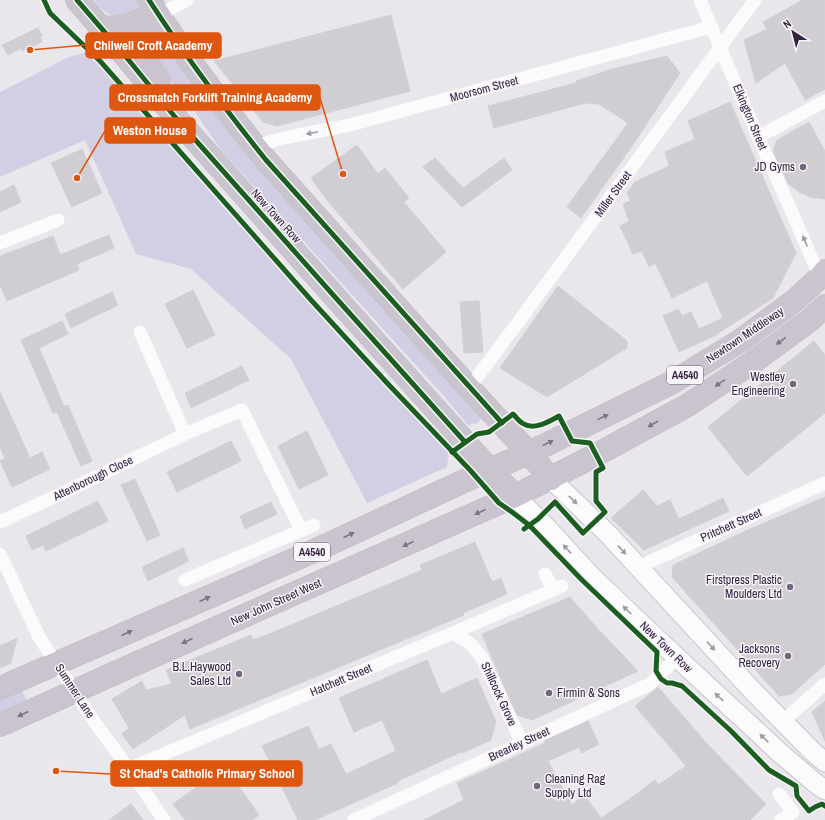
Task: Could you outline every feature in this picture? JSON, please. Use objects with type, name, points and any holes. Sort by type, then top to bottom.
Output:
[{"type":"highway","name":"New Town Row","points":[[77,0],[175,117],[329,291],[515,496]]},
{"type":"highway","points":[[100,27],[116,28],[128,25],[159,5]]},
{"type":"highway","points":[[159,5],[194,66],[255,146],[469,388],[551,478]]},
{"type":"highway","points":[[159,5],[142,34],[141,46],[150,69],[191,120],[213,160]]},
{"type":"highway","name":"Newtown Middleway","points":[[529,453],[673,382],[740,341],[794,301],[823,275]]},
{"type":"highway","name":"Newtown Middleway","points":[[551,478],[605,451],[688,405],[753,362],[810,320],[825,306]]},
{"type":"highway","name":"A4540","points":[[0,688],[314,551],[529,453]]},
{"type":"highway","name":"New John Street West","points":[[0,725],[515,496],[551,478]]},
{"type":"main road","points":[[551,478],[596,522],[738,674],[813,752],[825,762]]},
{"type":"main road","name":"New Town Row","points":[[515,496],[591,576],[677,658],[780,754],[825,790]]},
{"type":"main road","points":[[783,721],[778,728],[825,790]]},
{"type":"street","points":[[159,5],[187,0]]},
{"type":"street","name":"Elkington Street","points":[[700,0],[758,137],[823,275]]},
{"type":"street","name":"Miller Street","points":[[469,388],[755,0]]},
{"type":"street","name":"Moorsom Street","points":[[255,146],[284,138],[350,125],[711,27]]},
{"type":"street","points":[[758,137],[825,101]]},
{"type":"street","points":[[0,243],[58,220]]},
{"type":"street","points":[[140,332],[185,434]]},
{"type":"street","name":"Attenborough Close","points":[[0,522],[185,434],[242,410],[301,530]]},
{"type":"street","name":"Pritchett Street","points":[[638,567],[825,483]]},
{"type":"street","points":[[185,580],[314,525]]},
{"type":"street","name":"Summer Lane","points":[[0,554],[39,637],[93,720],[164,820]]},
{"type":"street","name":"Hatchett Street","points":[[128,769],[557,588],[545,574]]},
{"type":"street","name":"Shillcock Grove","points":[[453,633],[471,644],[482,658],[522,743]]},
{"type":"street","name":"Brearley Street","points":[[354,820],[650,684],[677,658]]},
{"type":"street","points":[[783,721],[825,684]]},
{"type":"street","points":[[779,794],[793,812],[781,820]]},
{"type":"shaded area","points":[[94,0],[141,0],[145,9],[115,18],[100,8]]},
{"type":"shaded area","points":[[158,27],[482,417],[478,423],[468,425],[443,395],[221,150],[187,100],[154,63],[149,35]]},
{"type":"shaded area","points":[[88,52],[343,341],[449,450],[447,467],[367,503],[291,359],[191,269],[136,254],[85,140],[0,177],[0,92],[69,57]]},
{"type":"shaded area","points":[[20,687],[27,701],[0,713],[0,696]]},
{"type":"building","points":[[803,0],[825,0],[825,89],[805,100],[785,63],[756,83],[744,40],[767,29],[763,22]]},
{"type":"building","points":[[391,15],[410,91],[277,126],[263,122],[214,61]]},
{"type":"building","points":[[38,28],[42,36],[40,37],[42,42],[22,51],[21,48],[8,55],[2,45]]},
{"type":"building","points":[[667,56],[680,73],[632,146],[581,218],[567,207],[628,123],[599,104],[585,103],[494,128],[488,106],[576,83],[576,81],[612,69]]},
{"type":"building","points":[[730,102],[796,253],[773,298],[714,336],[679,352],[663,316],[678,309],[682,316],[691,312],[699,329],[723,318],[707,281],[672,298],[655,263],[649,267],[642,251],[633,254],[620,226],[629,221],[623,204],[631,201],[627,193],[635,182],[669,166],[665,152],[695,139],[688,121]]},
{"type":"building","name":"JD Gyms","points":[[809,122],[825,151],[825,199],[810,197],[799,192],[788,183],[773,151],[777,140]]},
{"type":"building","points":[[357,145],[378,174],[385,168],[409,198],[404,202],[446,252],[403,289],[327,200],[311,178]]},
{"type":"building","points":[[82,149],[102,193],[72,207],[51,163]]},
{"type":"building","points":[[435,158],[463,188],[504,158],[512,170],[462,207],[423,167]]},
{"type":"building","points":[[14,185],[21,202],[0,212],[0,192]]},
{"type":"building","points":[[109,235],[114,248],[77,264],[79,270],[7,301],[0,285],[0,256],[53,236],[60,255]]},
{"type":"building","points":[[558,286],[627,341],[627,348],[547,397],[500,368]]},
{"type":"building","points":[[193,290],[215,335],[187,348],[165,304]]},
{"type":"building","points":[[112,292],[118,305],[71,328],[65,314]]},
{"type":"building","points":[[479,301],[483,352],[464,353],[460,302]]},
{"type":"building","points":[[62,321],[68,334],[39,348],[64,406],[68,405],[92,461],[81,466],[57,412],[53,413],[21,340]]},
{"type":"building","name":"Westley Engineering","points":[[814,341],[825,355],[825,413],[747,476],[708,427]]},
{"type":"building","points":[[242,366],[249,380],[191,408],[185,393]]},
{"type":"building","points":[[0,392],[30,458],[42,452],[50,469],[12,487],[0,461],[5,458],[0,447]]},
{"type":"building","points":[[307,431],[328,475],[299,489],[278,446]]},
{"type":"building","points":[[231,441],[241,461],[177,492],[167,472]]},
{"type":"building","points":[[135,479],[160,535],[147,541],[121,485]]},
{"type":"building","points":[[643,490],[657,506],[670,500],[679,519],[723,498],[729,511],[644,550],[611,518]]},
{"type":"building","points":[[825,497],[825,664],[792,694],[779,696],[672,577],[673,565],[748,530]]},
{"type":"building","points":[[98,501],[108,521],[46,551],[43,545],[32,550],[26,536]]},
{"type":"building","points":[[271,502],[277,514],[245,529],[240,516]]},
{"type":"building","points":[[475,542],[492,582],[501,578],[507,594],[463,613],[464,615],[190,729],[185,715],[133,749],[122,734],[129,728],[112,699],[142,681],[146,690],[172,684],[166,670],[251,635],[253,640],[274,632],[422,570],[420,565]]},
{"type":"building","points":[[183,548],[189,561],[148,581],[142,567]]},
{"type":"building","name":"Firmin & Sons","points":[[570,597],[638,671],[532,720],[517,715],[482,634]]},
{"type":"building","points":[[17,638],[11,663],[0,668],[0,646]]},
{"type":"building","points":[[427,660],[441,694],[477,678],[496,722],[491,740],[462,753],[461,752],[398,781],[398,783],[315,820],[298,820],[262,746],[308,726],[319,749],[331,744],[346,774],[396,751],[382,720],[354,732],[339,698]]},
{"type":"building","points":[[658,687],[709,746],[766,804],[750,820],[424,820],[464,800],[457,783],[545,743],[544,741],[588,721],[599,744],[582,753],[579,747],[548,761],[572,805],[584,795],[601,818],[655,780],[658,785],[686,766],[635,706]]},
{"type":"building","points":[[825,701],[825,741],[812,712]]},
{"type":"building","points":[[225,767],[259,815],[252,820],[185,820],[173,804]]},
{"type":"building","points":[[131,804],[143,820],[109,820]]},
{"type":"cycle path","points":[[44,0],[50,13],[100,61],[311,300],[499,503],[529,525],[581,579],[657,652],[656,671],[661,679],[667,683],[682,686],[731,731],[769,770],[796,786],[797,796],[809,811],[822,804],[825,806]]},
{"type":"cycle path","points":[[77,0],[175,117],[465,442]]},
{"type":"cycle path","points":[[149,0],[206,82],[266,160],[502,423]]},
{"type":"cycle path","points":[[452,452],[477,434],[489,432],[513,414],[522,423],[531,426],[541,425],[559,416],[572,441],[590,443],[603,468],[596,472],[596,501],[605,512],[583,533],[555,502],[538,519],[524,529]]},
{"type":"place","name":"Chilwell Croft Academy","points":[[30,50]]},
{"type":"place","name":"JD Gyms","points":[[803,167]]},
{"type":"place","name":"Crossmatch Forklift Training Academy","points":[[343,174]]},
{"type":"place","name":"Weston House","points":[[77,178]]},
{"type":"place","name":"Westley Engineering","points":[[793,384]]},
{"type":"place","name":"Firstpress Plastic Moulders Ltd","points":[[790,587]]},
{"type":"place","name":"Jacksons Recovery","points":[[788,656]]},
{"type":"place","name":"B.L.Haywood Sales Ltd","points":[[239,674]]},
{"type":"place","name":"Firmin & Sons","points":[[549,693]]},
{"type":"place","name":"St Chad's Catholic Primary School","points":[[56,771]]},
{"type":"place","name":"Cleaning Rag Supply Ltd","points":[[537,786]]}]
